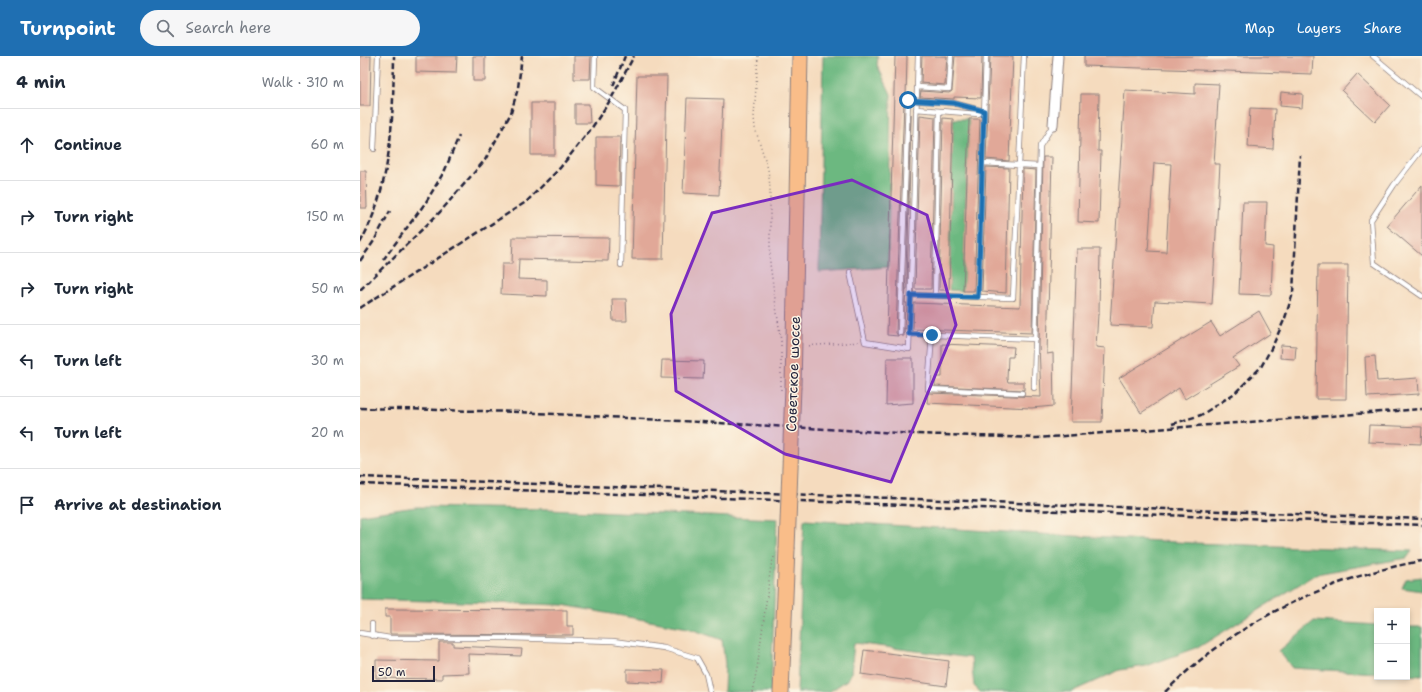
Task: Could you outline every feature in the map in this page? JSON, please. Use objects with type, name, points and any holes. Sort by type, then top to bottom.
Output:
[{"type":"main road","name":"Советское шоссе","points":[[781,692],[782,549],[800,56]]},
{"type":"street","points":[[1053,125],[1058,56]]},
{"type":"lane","points":[[374,148],[378,56]]},
{"type":"lane","points":[[595,56],[594,87],[624,110],[621,265]]},
{"type":"lane","points":[[850,272],[865,342],[909,348],[918,56]]},
{"type":"lane","points":[[917,87],[950,89],[951,56]]},
{"type":"lane","points":[[978,297],[986,56]]},
{"type":"lane","points":[[911,295],[1013,298],[1024,56]]},
{"type":"lane","points":[[1373,56],[1422,97]]},
{"type":"lane","points":[[900,332],[908,100],[953,103],[984,111]]},
{"type":"lane","points":[[916,110],[978,114],[984,111]]},
{"type":"lane","points":[[935,295],[939,111]]},
{"type":"lane","points":[[1034,388],[1040,146],[1053,125]]},
{"type":"lane","points":[[1422,149],[1394,185],[1371,220],[1374,263],[1422,296]]},
{"type":"lane","points":[[983,163],[1039,166]]},
{"type":"lane","points":[[909,334],[1036,339]]},
{"type":"lane","points":[[932,335],[928,389],[1022,393]]},
{"type":"lane","points":[[372,624],[372,636]]},
{"type":"lane","points":[[360,633],[372,636],[613,641],[664,648],[697,658],[706,674],[710,692]]},
{"type":"path","points":[[758,56],[754,117],[755,128],[768,169],[770,187],[770,264],[780,341],[780,390],[787,391]]},
{"type":"path","points":[[802,347],[865,342]]},
{"type":"path","points":[[752,692],[757,669],[771,566],[782,549]]},
{"type":"highlighted area","points":[[852,180],[927,215],[956,325],[891,482],[785,454],[676,391],[671,314],[712,213]]},
{"type":"green space","points":[[823,56],[878,56],[877,65],[891,94],[888,267],[819,272]]},
{"type":"green space","points":[[953,119],[969,119],[963,291],[949,290]]},
{"type":"green space","points":[[416,507],[548,509],[777,519],[771,692],[724,692],[725,664],[722,640],[688,628],[563,605],[360,599],[360,515]]},
{"type":"green space","points":[[804,520],[1193,543],[1412,551],[1407,558],[1316,574],[1199,647],[1146,666],[1120,670],[1071,692],[980,692],[974,686],[971,658],[854,643],[851,673],[847,680],[829,692],[797,692]]},
{"type":"green space","points":[[1422,577],[1422,591],[1402,588],[1406,579]]},
{"type":"green space","points":[[1314,621],[1374,625],[1374,673],[1292,668],[1279,651]]},
{"type":"green space","points":[[1410,627],[1422,627],[1422,676],[1410,675]]},
{"type":"building","points":[[360,56],[371,56],[370,106],[360,106]]},
{"type":"building","points":[[416,56],[457,56],[456,73],[416,72]]},
{"type":"building","points":[[473,56],[485,56],[485,81],[473,81]]},
{"type":"building","points":[[574,56],[591,56],[590,79],[574,79]]},
{"type":"building","points":[[895,56],[907,56],[906,96],[913,96],[907,97],[904,100],[896,333],[898,336],[887,335]]},
{"type":"building","points":[[922,56],[947,56],[945,85],[921,83]]},
{"type":"building","points":[[955,56],[982,56],[981,98],[954,97],[954,99],[920,97],[921,91],[949,93],[952,91]]},
{"type":"building","points":[[990,56],[1013,56],[1009,161],[986,159]]},
{"type":"building","points":[[1084,56],[1313,56],[1312,74],[1084,66]]},
{"type":"building","points":[[1357,74],[1390,105],[1375,122],[1342,91]]},
{"type":"building","points":[[637,76],[667,76],[663,259],[632,259]]},
{"type":"building","points":[[1195,83],[1219,84],[1214,164],[1220,164],[1212,304],[1155,301],[1153,327],[1110,325],[1125,90],[1195,94]],"holes":[[[1154,163],[1171,164],[1166,252],[1148,251]]]},
{"type":"building","points":[[1281,92],[1303,94],[1302,108],[1280,106]]},
{"type":"building","points":[[1081,94],[1099,94],[1098,151],[1101,151],[1099,223],[1078,222]]},
{"type":"building","points":[[687,98],[723,99],[719,195],[683,193]]},
{"type":"building","points":[[531,103],[555,103],[555,155],[531,155]]},
{"type":"building","points":[[575,104],[589,104],[590,123],[575,123]]},
{"type":"building","points":[[1250,108],[1275,109],[1273,149],[1248,147]]},
{"type":"building","points":[[911,114],[907,289],[905,303],[907,303],[906,329],[904,328]]},
{"type":"building","points":[[920,115],[935,117],[931,289],[915,289]]},
{"type":"building","points":[[943,118],[953,119],[949,290],[939,290]]},
{"type":"building","points":[[969,119],[980,119],[974,291],[963,291]]},
{"type":"building","points":[[596,137],[620,137],[619,186],[596,185]]},
{"type":"building","points":[[1043,157],[1052,157],[1047,354],[1053,353],[1054,406],[1031,408],[927,403],[928,393],[1041,397],[1039,345]]},
{"type":"building","points":[[986,167],[1009,168],[1006,293],[982,291]]},
{"type":"building","points":[[1023,169],[1036,170],[1032,333],[913,329],[914,303],[1020,307]]},
{"type":"building","points":[[360,171],[366,171],[367,208],[360,208]]},
{"type":"building","points":[[1422,185],[1422,256],[1387,226]]},
{"type":"building","points":[[1243,202],[1267,202],[1265,246],[1273,247],[1271,295],[1239,294]]},
{"type":"building","points":[[513,237],[609,238],[608,261],[519,259],[518,279],[547,280],[547,296],[501,294],[502,264],[512,264]]},
{"type":"building","points":[[1077,249],[1100,249],[1099,314],[1096,347],[1105,348],[1102,422],[1071,422]]},
{"type":"building","points":[[1318,265],[1348,265],[1346,399],[1316,399]]},
{"type":"building","points":[[612,299],[626,299],[627,321],[613,321]]},
{"type":"building","points":[[1259,311],[1271,333],[1233,358],[1239,366],[1185,399],[1179,388],[1141,413],[1119,378],[1211,322],[1220,336]]},
{"type":"building","points":[[942,344],[1014,347],[1013,357],[1008,357],[1007,379],[1008,382],[1024,382],[1024,390],[935,386],[936,377],[942,377]]},
{"type":"building","points":[[1281,345],[1296,346],[1295,359],[1280,358]]},
{"type":"building","points":[[1375,356],[1377,381],[1418,378],[1419,394],[1367,397],[1365,357]]},
{"type":"building","points":[[887,358],[913,358],[913,403],[886,405]]},
{"type":"building","points":[[662,360],[704,361],[703,379],[661,378]]},
{"type":"building","points":[[1369,425],[1422,427],[1421,444],[1368,442]]},
{"type":"building","points":[[385,609],[567,610],[567,626],[573,626],[573,635],[390,634],[390,617],[385,617]]},
{"type":"building","points":[[439,642],[453,642],[453,646],[522,649],[521,656],[468,654],[469,673],[442,674],[442,679],[376,678],[376,660],[439,661]]},
{"type":"building","points":[[864,650],[949,661],[946,686],[861,674]]},
{"type":"building","points":[[627,669],[664,670],[663,683],[627,681]]},
{"type":"railway","points":[[360,243],[371,221],[385,176],[389,152],[393,104],[394,56]]},
{"type":"railway","points":[[360,290],[440,212],[485,160],[511,113],[518,88],[522,56]]},
{"type":"railway","points":[[613,86],[625,56]]},
{"type":"railway","points":[[360,308],[526,202],[560,168],[591,129],[611,99],[634,56]]},
{"type":"railway","points":[[383,260],[426,202],[445,170],[459,136]]},
{"type":"railway","points":[[1172,424],[1201,415],[1235,393],[1261,367],[1273,345],[1285,318],[1293,293],[1300,155]]},
{"type":"railway","points":[[360,261],[374,241],[390,211]]},
{"type":"railway","points":[[360,408],[519,412],[916,434],[1037,438],[1422,409]]},
{"type":"railway","points":[[360,477],[1422,519]]},
{"type":"railway","points":[[360,484],[1422,525]]},
{"type":"railway","points":[[1165,692],[1191,668],[1220,645],[1283,607],[1352,579],[1387,568],[1422,561]]},
{"type":"route","points":[[908,100],[953,103],[984,111],[978,297],[911,295],[909,334],[932,335]]}]
